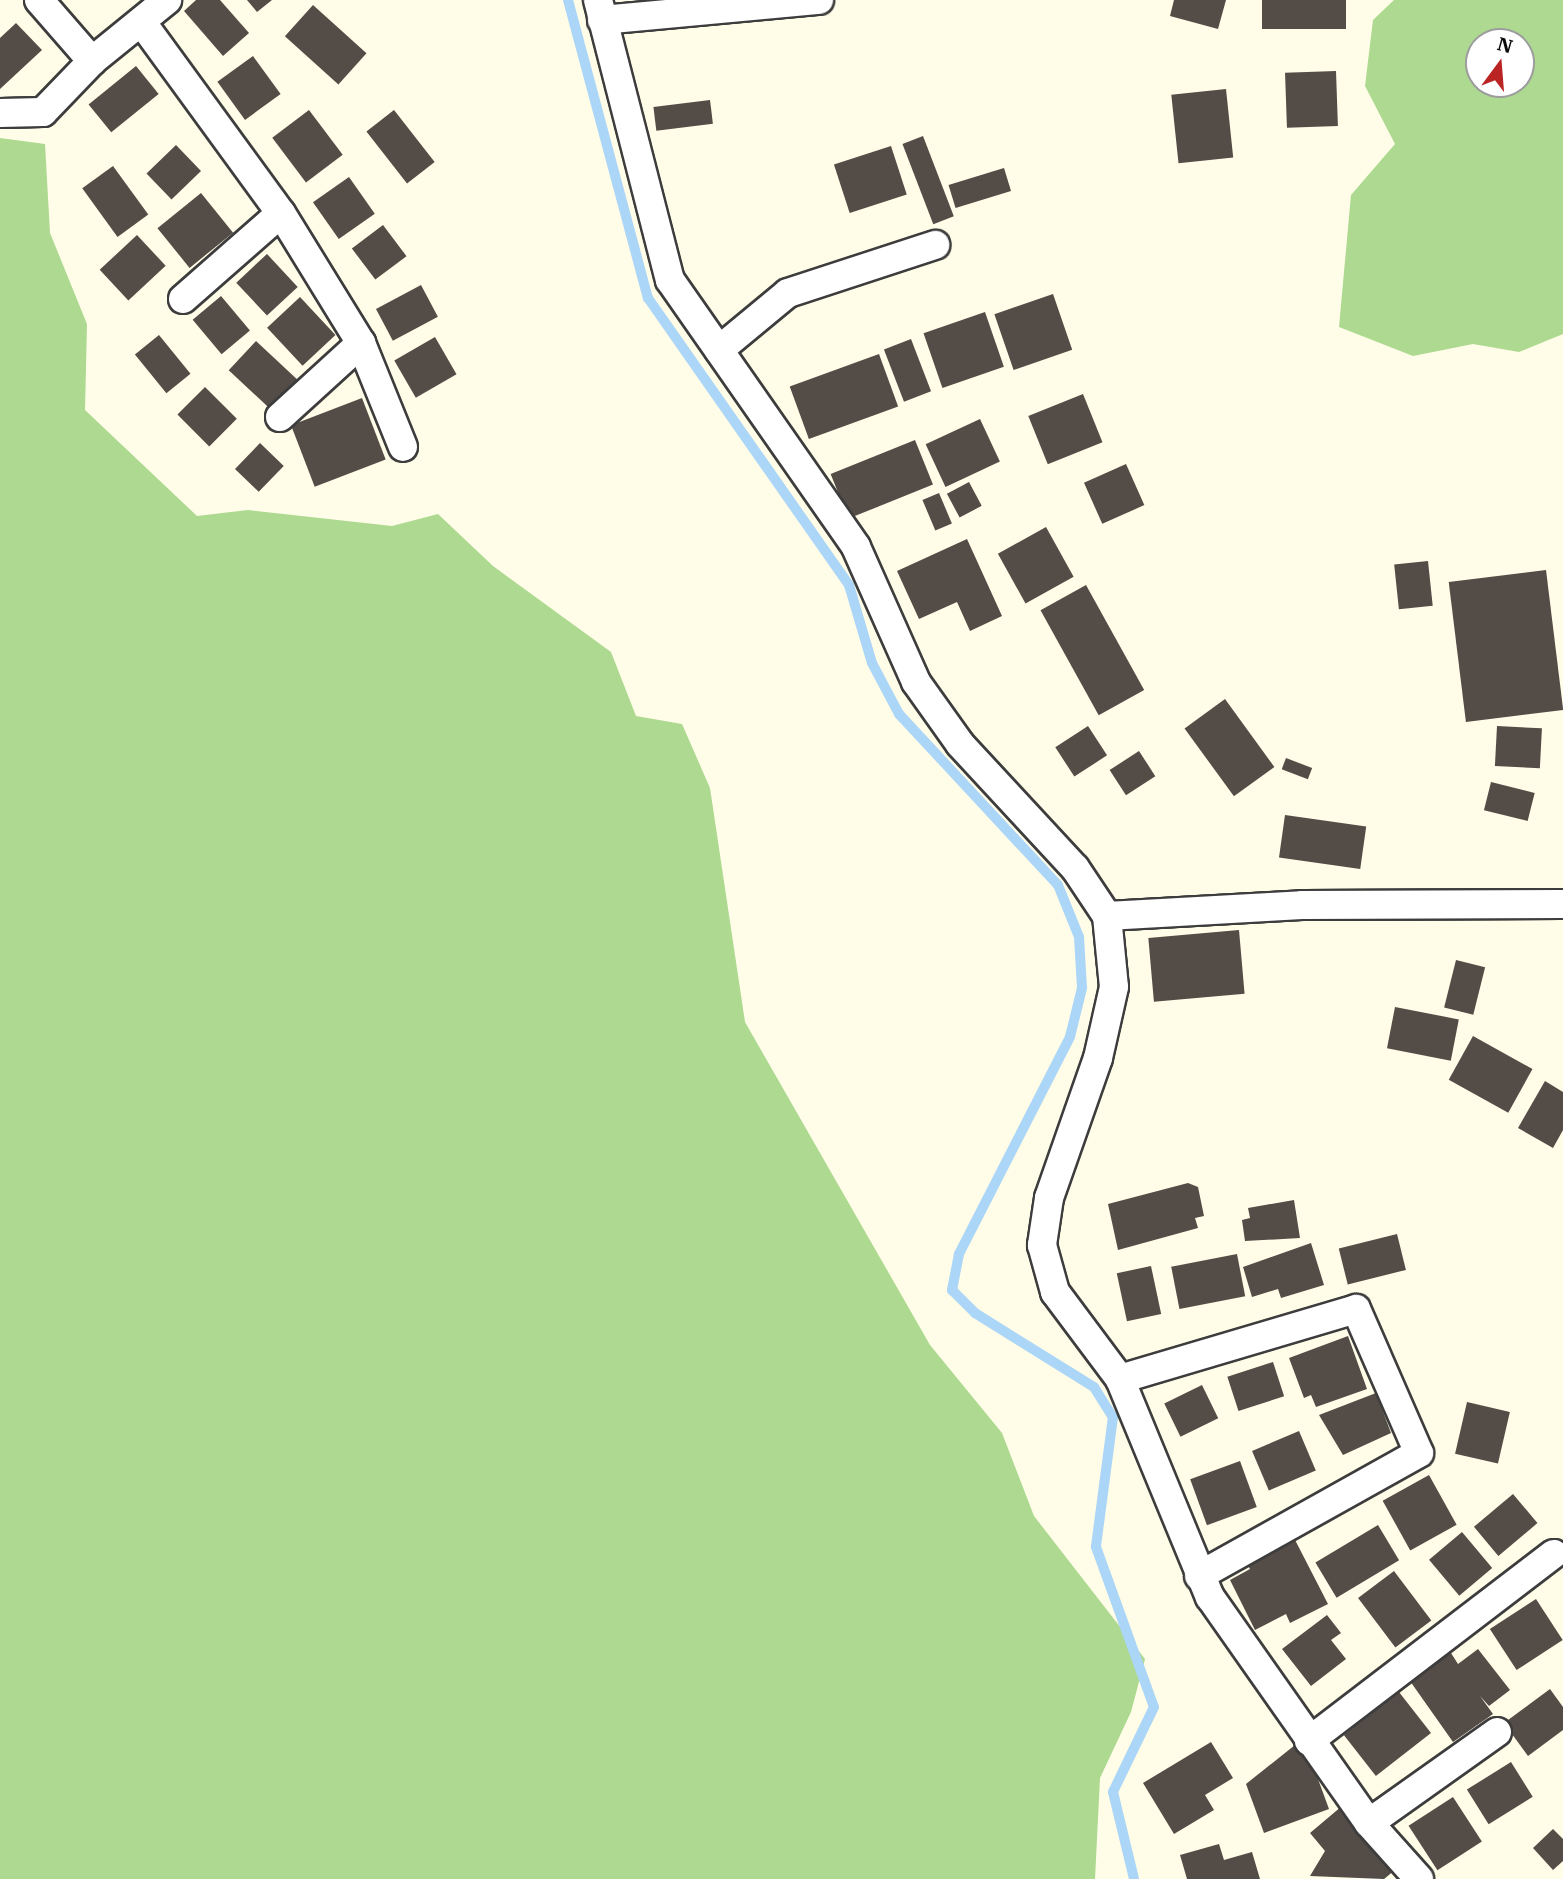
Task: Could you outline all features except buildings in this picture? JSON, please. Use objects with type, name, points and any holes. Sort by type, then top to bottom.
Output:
[{"type":"street","points":[[39,0],[92,61]]},
{"type":"street","points":[[0,113],[43,112],[92,61],[143,24],[167,0]]},
{"type":"street","points":[[819,0],[600,10],[670,280],[856,547],[916,682],[960,744],[1075,868],[1107,916],[1114,986],[1098,1058],[1049,1198],[1042,1245],[1055,1292],[1120,1379],[1199,1576],[1251,1664],[1369,1824],[1419,1879]]},
{"type":"street","points":[[143,24],[281,213],[360,343],[403,447]]},
{"type":"street","points":[[183,299],[281,213]]},
{"type":"street","points":[[719,350],[788,293],[935,245]]},
{"type":"street","points":[[280,417],[360,343]]},
{"type":"street","points":[[1107,916],[1302,905],[1563,904]]},
{"type":"street","points":[[1120,1379],[1356,1309],[1419,1453],[1199,1576]]},
{"type":"street","points":[[1309,1741],[1554,1554]]},
{"type":"street","points":[[1369,1824],[1497,1732]]},
{"type":"green space","points":[[1394,0],[1563,0],[1563,334],[1519,352],[1473,344],[1413,356],[1339,327],[1351,195],[1395,144],[1365,86],[1373,20]]},
{"type":"green space","points":[[0,138],[45,144],[50,233],[87,324],[85,410],[197,516],[248,510],[392,526],[438,514],[493,566],[611,652],[636,716],[682,724],[710,788],[745,1022],[930,1345],[1002,1433],[1034,1516],[1145,1659],[1131,1712],[1100,1778],[1095,1879],[0,1879]]},
{"type":"waterway","points":[[568,0],[648,298],[849,585],[872,663],[899,714],[1058,885],[1079,937],[1082,988],[1070,1037],[959,1254],[952,1290],[975,1313],[1094,1387],[1113,1417],[1096,1547],[1154,1707],[1113,1792],[1134,1879]]}]
